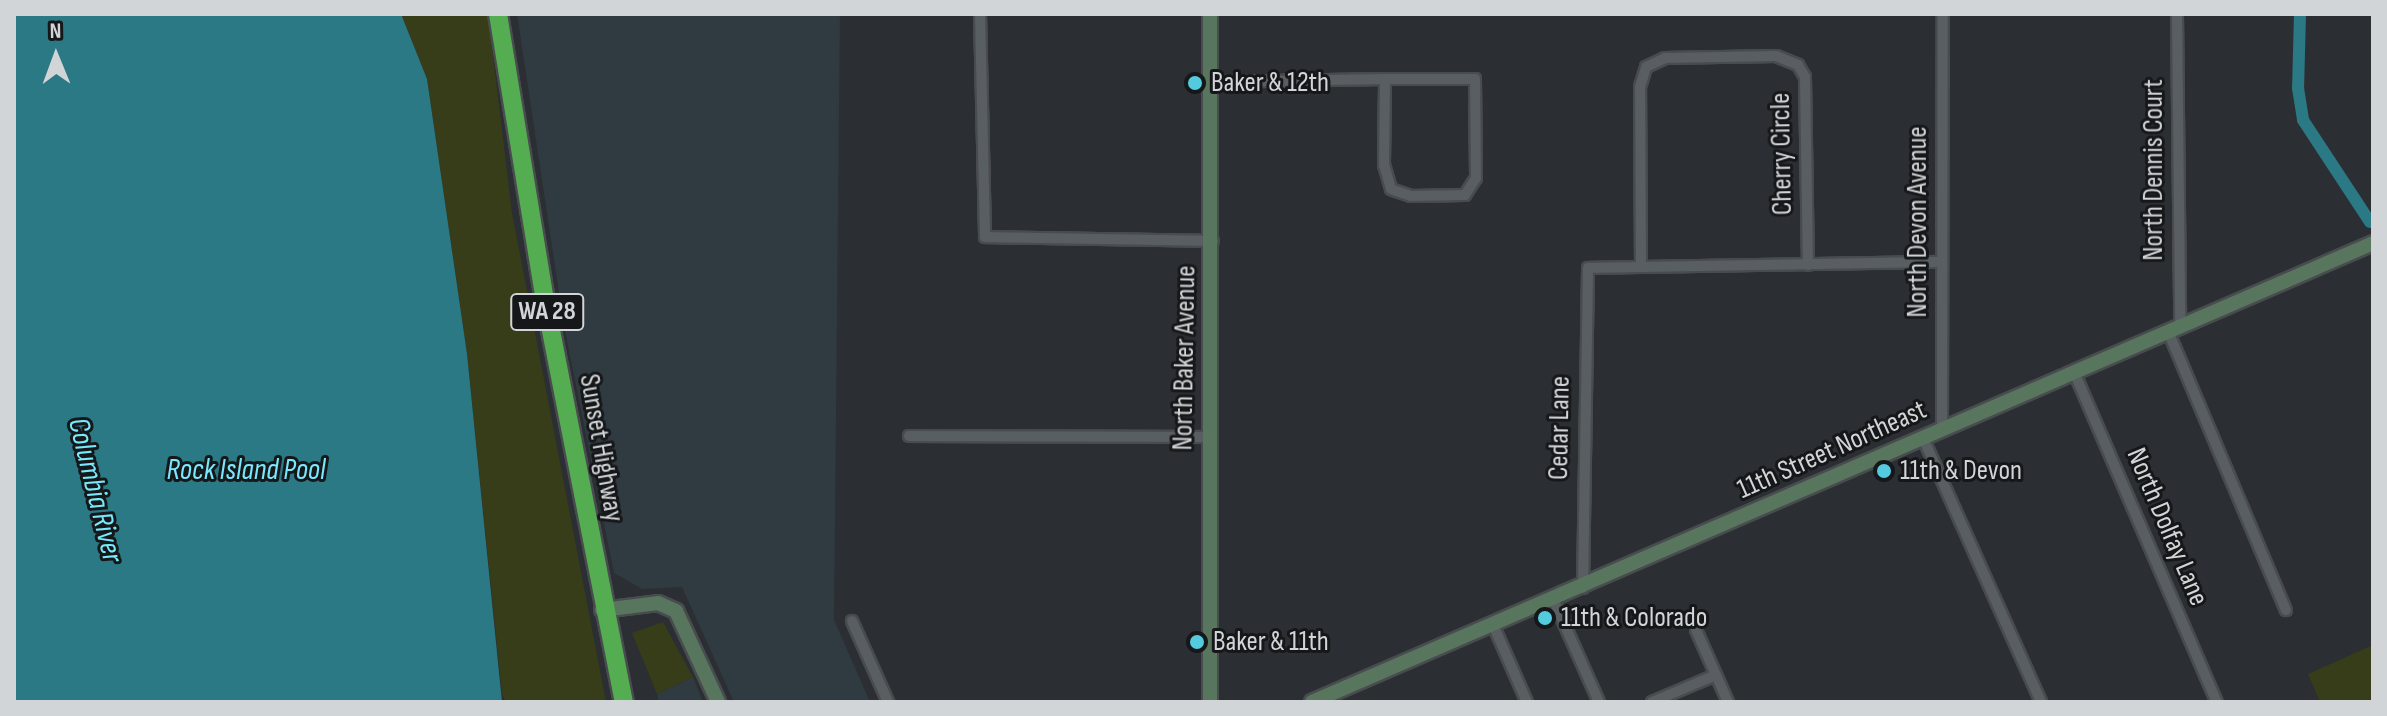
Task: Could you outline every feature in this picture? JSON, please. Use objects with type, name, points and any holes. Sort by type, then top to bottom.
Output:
[{"type":"highway","name":"Sunset Highway","points":[[498,14],[602,610],[624,702]]},
{"type":"street","points":[[980,14],[985,237],[1213,241]]},
{"type":"street","name":"North Baker Avenue","points":[[1210,14],[1213,241],[1210,702]]},
{"type":"street","name":"North Devon Avenue","points":[[1942,430],[1940,262],[1943,14]]},
{"type":"street","name":"North Dennis Court","points":[[2177,14],[2174,329],[2286,610]]},
{"type":"street","name":"Cherry Circle","points":[[1641,267],[1640,87],[1646,67],[1665,58],[1776,56],[1798,65],[1805,77],[1808,265]]},
{"type":"street","points":[[1210,82],[1385,79],[1475,79],[1476,178],[1473,189],[1454,197],[1411,196],[1391,189],[1384,165],[1385,79]]},
{"type":"street","name":"11th Street Northeast","points":[[1312,702],[1494,627],[2373,243]]},
{"type":"street","points":[[1641,267],[1940,262]]},
{"type":"street","name":"Cedar Lane","points":[[1583,588],[1588,268],[1641,267]]},
{"type":"street","name":"North Dolfay Lane","points":[[2074,372],[2217,702]]},
{"type":"street","points":[[909,436],[1211,437]]},
{"type":"street","points":[[1923,438],[2041,702]]},
{"type":"street","points":[[1554,601],[1599,702]]},
{"type":"street","points":[[602,610],[631,602],[658,603],[676,611],[718,702]]},
{"type":"street","points":[[852,621],[888,702]]},
{"type":"street","points":[[1494,627],[1527,702]]},
{"type":"street","points":[[1696,630],[1728,702]]},
{"type":"street","points":[[1652,702],[1716,675]]},
{"type":"shaded area","points":[[517,14],[840,14],[834,620],[870,702],[734,702],[682,587],[642,589],[614,573],[564,326]]},
{"type":"shaded area","points":[[693,677],[703,702],[659,702],[657,694]]},
{"type":"green space","points":[[401,14],[488,14],[512,213],[606,702],[506,702],[502,694],[467,354],[427,79]]},
{"type":"green space","points":[[663,622],[693,677],[657,694],[632,633]]},
{"type":"green space","points":[[2373,645],[2373,702],[2320,702],[2308,674]]},
{"type":"water","name":"Rock Island Pool","points":[[14,14],[401,14],[427,79],[467,354],[502,702],[14,702]]},
{"type":"waterway","points":[[2300,14],[2298,88],[2303,120],[2370,222]]},
{"type":"place","name":"Baker & 12th","points":[[1195,83]]},
{"type":"place","name":"11th & Devon","points":[[1884,471]]},
{"type":"place","name":"11th & Colorado","points":[[1545,618]]},
{"type":"place","name":"Baker & 11th","points":[[1197,642]]},
{"type":"water label","name":"Columbia River","points":[[95,490]]}]
